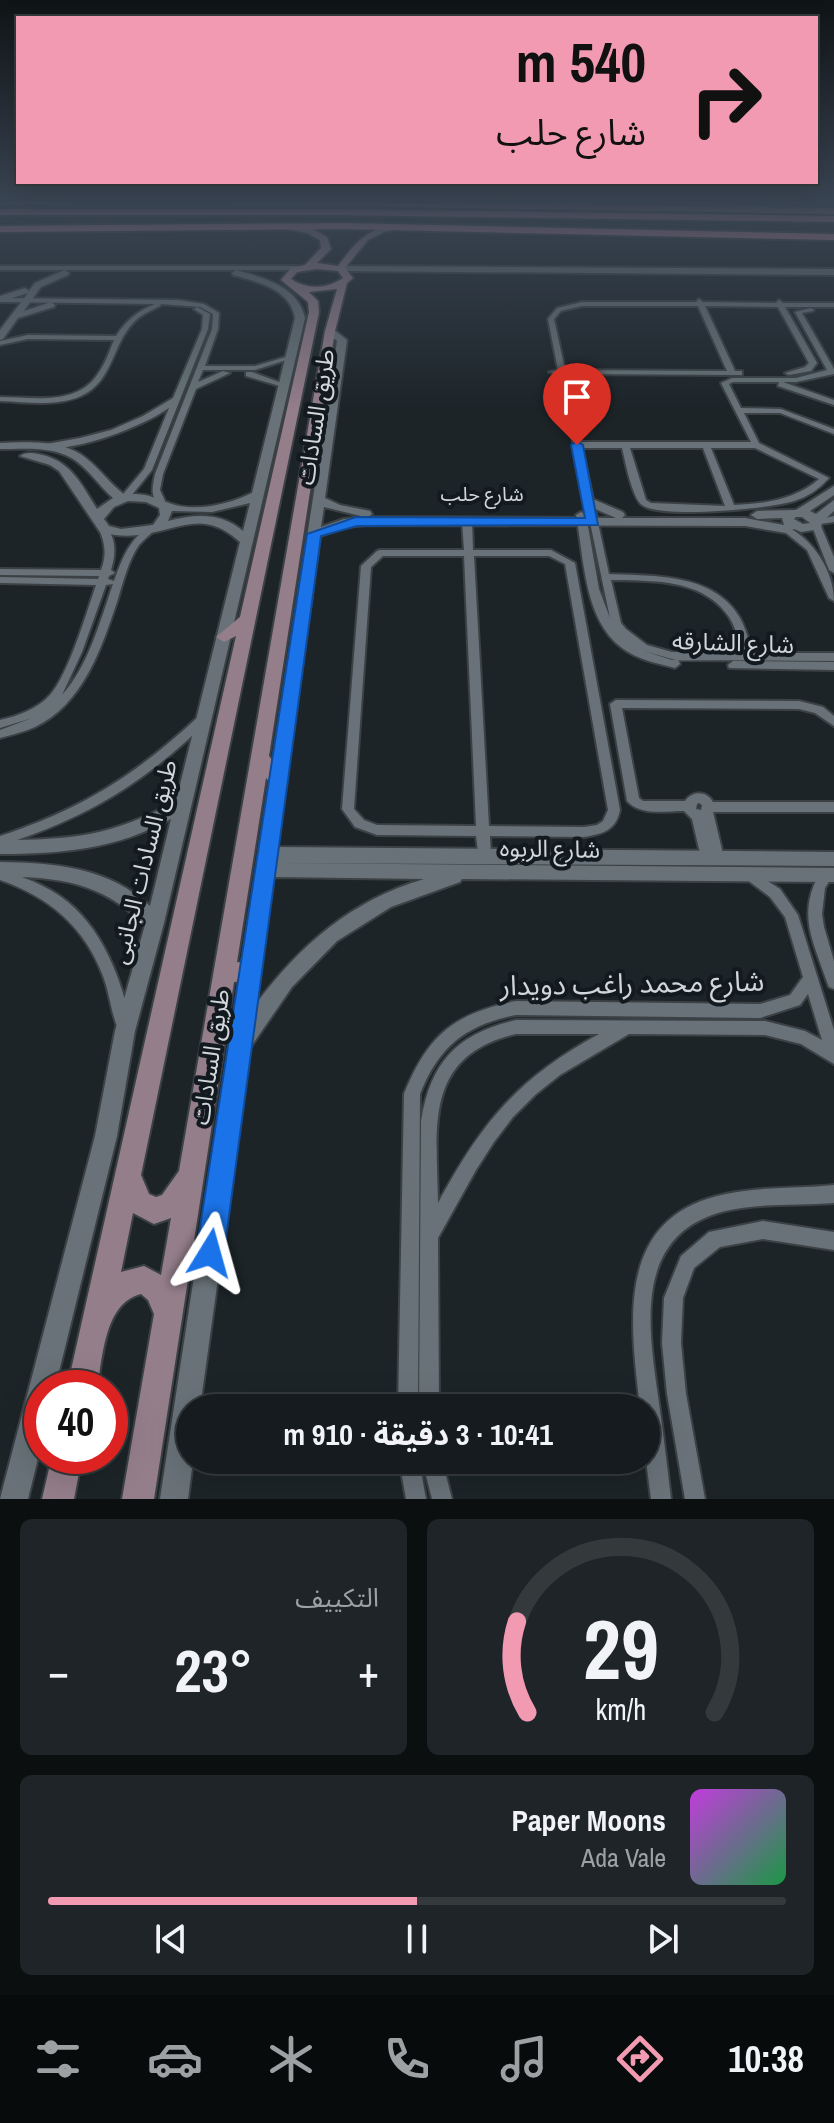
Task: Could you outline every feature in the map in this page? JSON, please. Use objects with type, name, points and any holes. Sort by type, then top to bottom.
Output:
[{"type":"main road","points":[[298,276],[303,271]]},
{"type":"main road","name":"طريق السادات","points":[[86,1370],[253,596],[275,455],[312,331],[345,271]]},
{"type":"main road","points":[[298,276],[323,289],[342,276]]},
{"type":"main road","points":[[298,276],[342,276]]},
{"type":"main road","name":"طريق السادات","points":[[138,1499],[285,609],[312,331],[313,301],[298,276]]},
{"type":"main road","points":[[237,581],[253,596]]},
{"type":"main road","points":[[301,624],[285,609],[305,595]]},
{"type":"main road","points":[[224,637],[248,619]]},
{"type":"main road","points":[[261,758],[278,780]]},
{"type":"main road","points":[[224,972],[250,972]]},
{"type":"main road","points":[[128,1177],[140,1203],[154,1211],[171,1205],[192,1174]]},
{"type":"main road","points":[[99,1312],[126,1284],[144,1280],[158,1290],[169,1316]]},
{"type":"main road","points":[[58,1499],[63,1474]]},
{"type":"street","points":[[6,271],[29,278],[24,299]]},
{"type":"street","points":[[38,271],[135,271]]},
{"type":"street","points":[[203,271],[298,276]]},
{"type":"street","points":[[210,271],[298,276]]},
{"type":"street","points":[[0,337],[4,312],[46,280],[77,272]]},
{"type":"street","name":"طريق السادات الجانبى","points":[[174,1499],[342,340],[341,335],[312,331],[292,300],[276,288],[236,273]]},
{"type":"street","points":[[342,276],[428,273],[834,274]]},
{"type":"street","points":[[4,312],[24,299],[54,303],[158,305],[203,311],[208,318],[148,470],[124,499]]},
{"type":"street","points":[[0,734],[39,721],[74,693],[131,548],[166,515],[156,490],[159,474],[215,329],[216,313],[195,304],[54,303],[24,299],[4,312]]},
{"type":"street","points":[[4,312],[54,303]]},
{"type":"street","points":[[700,303],[732,373]]},
{"type":"street","points":[[618,518],[588,524],[588,501],[577,445],[558,372],[551,319],[559,309],[582,304],[700,303],[834,308]]},
{"type":"street","points":[[558,372],[796,373],[811,366],[812,360],[779,304]]},
{"type":"street","points":[[118,305],[126,309],[130,318]]},
{"type":"street","points":[[0,399],[64,399],[86,391],[96,383],[130,318],[158,305]]},
{"type":"street","points":[[756,445],[726,382],[804,379],[833,372],[798,312],[834,308]]},
{"type":"street","points":[[4,312],[16,334],[28,337]]},
{"type":"street","points":[[205,329],[215,329]]},
{"type":"street","name":"طريق السادات الجانبى","points":[[47,1370],[106,1136],[125,1031],[155,923],[257,495],[275,455],[289,358],[312,331]]},
{"type":"street","points":[[0,343],[28,337],[120,338]]},
{"type":"street","points":[[205,355],[227,371]]},
{"type":"street","points":[[192,388],[227,371],[265,367],[289,358]]},
{"type":"street","points":[[199,370],[260,375],[283,385]]},
{"type":"street","points":[[771,380],[834,403]]},
{"type":"street","points":[[0,446],[44,447],[121,430],[151,417],[177,399]]},
{"type":"street","points":[[737,410],[777,410],[834,432]]},
{"type":"street","points":[[821,427],[834,417]]},
{"type":"street","points":[[577,445],[625,445],[756,445],[823,475],[826,480],[784,504],[646,505],[625,445]]},
{"type":"street","points":[[706,445],[730,506]]},
{"type":"street","points":[[44,447],[82,459],[105,486],[124,499]]},
{"type":"street","points":[[0,456],[38,457],[65,467],[101,524],[111,553],[57,693],[36,711],[0,724]]},
{"type":"street","points":[[834,490],[792,520],[811,549],[834,598]]},
{"type":"street","points":[[101,524],[105,507],[124,499],[144,497],[163,504],[208,510],[257,495]]},
{"type":"street","name":"شارع حلب","points":[[319,500],[336,508],[368,514],[588,524],[618,518],[817,523]]},
{"type":"street","points":[[588,501],[618,518]]},
{"type":"street","points":[[817,523],[834,504]]},
{"type":"street","points":[[817,523],[834,519]]},
{"type":"street","points":[[101,524],[121,534],[194,520],[216,522],[235,530],[247,541]]},
{"type":"street","name":"شارع حلب","points":[[314,534],[356,521],[588,524]]},
{"type":"street","points":[[240,1046],[287,976],[329,934],[378,902],[479,864],[482,830],[467,521]]},
{"type":"street","points":[[817,523],[834,570]]},
{"type":"street","name":"شارع الشارقه","points":[[588,524],[616,623],[643,647],[672,656],[834,659]]},
{"type":"street","name":"شارع الشارقه","points":[[588,524],[605,626],[630,650],[672,664],[834,659]]},
{"type":"street","points":[[391,552],[551,553],[570,563],[614,810],[607,826],[597,830],[482,830],[377,830],[358,824],[348,809],[368,561],[391,552]]},
{"type":"street","points":[[0,572],[119,577]]},
{"type":"street","points":[[4,582],[103,577]]},
{"type":"street","points":[[605,577],[678,581],[710,594],[733,614],[749,657]]},
{"type":"street","points":[[834,722],[819,710],[799,705],[616,704],[633,801],[641,806],[700,810],[834,807]]},
{"type":"street","points":[[0,844],[71,816],[120,791],[160,761],[203,719]]},
{"type":"street","points":[[0,844],[64,847],[99,843],[138,830],[184,804]]},
{"type":"street","points":[[700,810],[712,858]]},
{"type":"street","name":"شارع الربوه","points":[[479,864],[712,858],[831,869]]},
{"type":"street","name":"شارع الربوه","points":[[266,862],[479,864],[751,875],[831,869]]},
{"type":"street","points":[[831,869],[815,893],[814,915],[834,980]]},
{"type":"street","points":[[0,872],[66,871],[91,877],[115,888],[155,923]]},
{"type":"street","points":[[0,872],[40,890],[67,909],[90,932],[114,983],[125,1031]]},
{"type":"street","points":[[751,875],[775,893],[791,915],[834,1056]]},
{"type":"street","points":[[791,915],[801,911],[814,915]]},
{"type":"street","name":"شارع محمد راغب دويدار","points":[[408,1394],[412,1094],[420,1070],[433,1050],[470,1020],[516,1008],[760,1011],[782,1007],[805,990],[811,978]]},
{"type":"street","points":[[782,1007],[790,1020],[790,1032]]},
{"type":"street","name":"شارع محمد راغب دويدار","points":[[429,1394],[431,1100],[437,1080],[461,1048],[496,1030],[516,1027],[765,1028],[790,1032],[834,1056]]},
{"type":"street","points":[[429,1238],[473,1155],[517,1098],[569,1057],[629,1027]]},
{"type":"street","points":[[661,1499],[639,1333],[639,1303],[654,1252],[668,1232],[687,1217],[708,1207],[834,1194]]},
{"type":"street","points":[[695,1499],[670,1339],[669,1309],[684,1263],[704,1245],[725,1235],[751,1231],[795,1232],[834,1241]]},
{"type":"street","points":[[1,1499],[24,1456]]},
{"type":"street","name":"طريق السادات الجانبى","points":[[14,1499],[24,1460]]},
{"type":"street","points":[[412,1474],[416,1499]]},
{"type":"street","points":[[436,1474],[442,1499]]},
{"type":"route","points":[[210,1253],[314,534],[356,521],[593,522],[577,445]]}]
